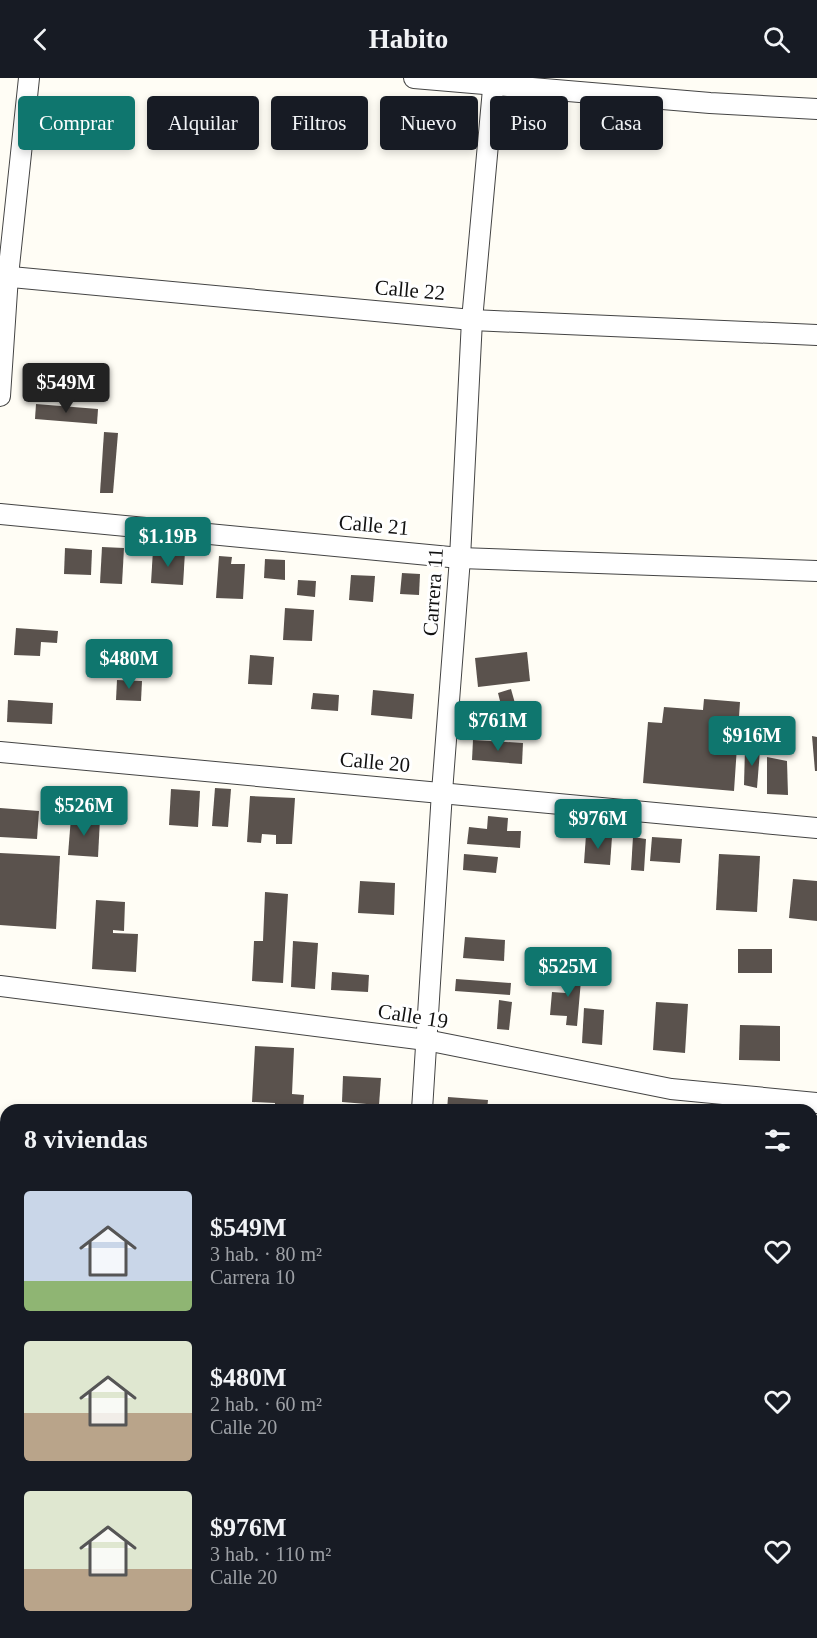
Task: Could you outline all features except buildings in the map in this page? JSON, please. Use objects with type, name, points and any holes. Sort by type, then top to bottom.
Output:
[{"type":"street","points":[[0,396],[4,276],[29,78]]},
{"type":"street","points":[[414,78],[494,81],[710,103],[817,110]]},
{"type":"street","name":"Carrera 11","points":[[422,1104],[442,792],[460,558],[472,320],[494,81]]},
{"type":"street","name":"Calle 22","points":[[4,276],[472,320],[817,335]]},
{"type":"street","name":"Calle 21","points":[[0,514],[460,558],[817,571]]},
{"type":"street","name":"Calle 20","points":[[0,752],[817,828]]},
{"type":"street","name":"Calle 19","points":[[0,986],[426,1040],[671,1089],[817,1102]]}]
